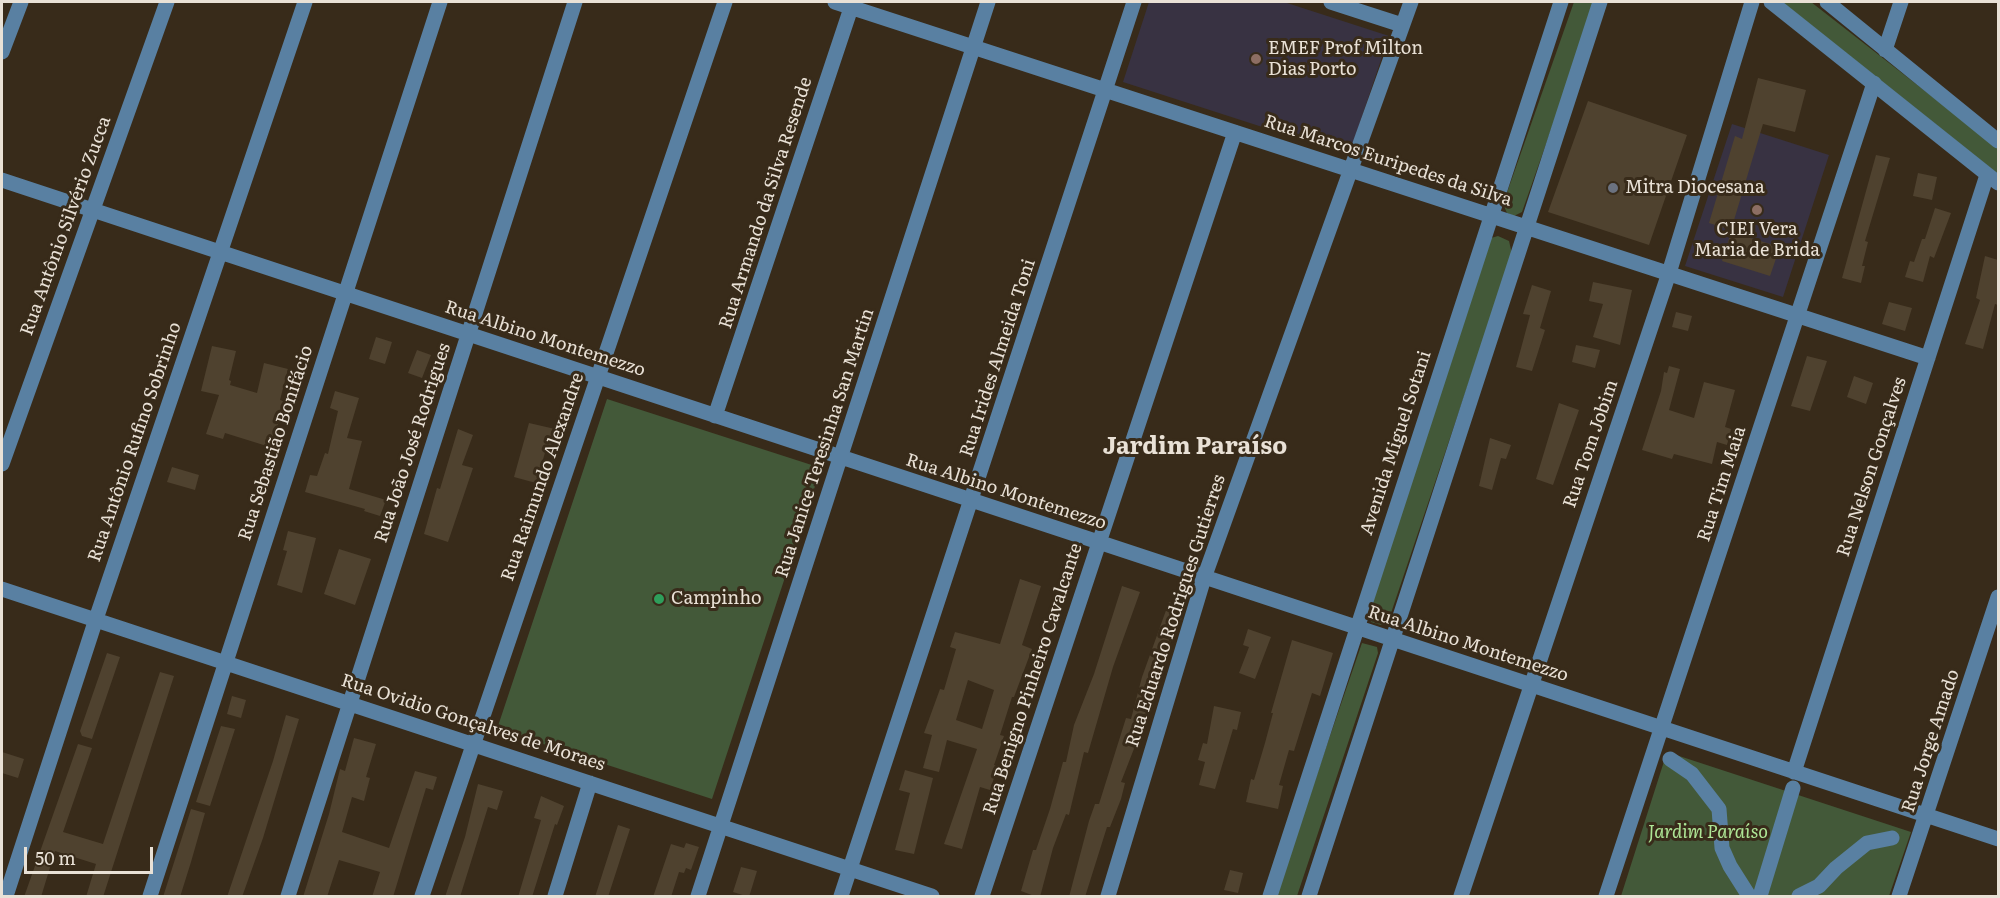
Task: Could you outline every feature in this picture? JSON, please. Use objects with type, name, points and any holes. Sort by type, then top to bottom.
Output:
[{"type":"street","points":[[2,52],[21,2]]},
{"type":"street","name":"Rua Antônio Silvério Zucca","points":[[2,464],[167,2]]},
{"type":"street","name":"Rua Antônio Rufino Sobrinho","points":[[6,897],[96,619],[305,2]]},
{"type":"street","name":"Rua Sebastião Bonifácio","points":[[150,897],[440,2]]},
{"type":"street","name":"Rua João José Rodrigues","points":[[288,897],[575,2]]},
{"type":"street","name":"Rua Raimundo Alexandre","points":[[422,897],[725,2]]},
{"type":"street","name":"Rua Marcos Euripedes da Silva","points":[[835,2],[852,4],[973,47],[1928,358]]},
{"type":"street","name":"Rua Janice Teresinha San Martin","points":[[698,897],[988,2]]},
{"type":"street","name":"Rua Irides Almeida Toni","points":[[841,897],[1134,2]]},
{"type":"street","points":[[1331,2],[1402,25]]},
{"type":"street","name":"Rua Eduardo Rodrigues Gutierres","points":[[1107,897],[1204,578],[1411,2]]},
{"type":"street","name":"Avenida Miguel Sotani","points":[[1270,897],[1561,2]]},
{"type":"street","points":[[1309,897],[1600,2]]},
{"type":"street","name":"Rua Tom Jobim","points":[[1461,897],[1669,273],[1752,2]]},
{"type":"street","points":[[1771,2],[1993,179]]},
{"type":"street","points":[[1827,2],[1998,140]]},
{"type":"street","points":[[1885,50],[1901,2]]},
{"type":"street","name":"Rua Armando da Silva Resende","points":[[715,416],[852,4]]},
{"type":"street","name":"Rua Tim Maia","points":[[1606,897],[1874,83]]},
{"type":"street","name":"Rua Benigno Pinheiro Cavalcante","points":[[982,897],[1235,132]]},
{"type":"street","name":"Rua Nelson Gonçalves","points":[[1760,897],[1793,780],[1928,358],[1993,179]]},
{"type":"street","name":"Rua Albino Montemezzo","points":[[2,180],[1661,728],[1793,780],[1927,816],[1998,839]]},
{"type":"street","name":"Rua Ovidio Gonçalves de Moraes","points":[[2,589],[932,897]]},
{"type":"street","name":"Rua Jorge Amado","points":[[1899,897],[1998,597]]},
{"type":"street","points":[[1670,759],[1692,774],[1719,809],[1722,848],[1749,897]]},
{"type":"street","points":[[555,897],[590,783]]},
{"type":"street","points":[[1799,897],[1819,886],[1836,867],[1867,843],[1892,838]]},
{"type":"shaded area","name":"EMEF Prof Milton Dias Porto","points":[[1149,2],[1284,2],[1389,36],[1349,155],[1123,82]]},
{"type":"shaded area","name":"CIEI Vera Maria de Brida","points":[[1732,124],[1829,155],[1783,297],[1685,266]]},
{"type":"green space","points":[[1574,2],[1596,2],[1522,212],[1514,216],[1507,213],[1503,204]]},
{"type":"green space","points":[[1782,2],[1811,2],[1998,148],[1998,174]]},
{"type":"green space","points":[[1498,236],[1509,241],[1512,254],[1390,616],[1387,622],[1381,625],[1371,622],[1368,611],[1491,238]]},
{"type":"green space","name":"Campinho","points":[[607,399],[821,468],[712,799],[497,729]]},
{"type":"green space","points":[[1362,643],[1377,647],[1378,653],[1297,896],[1275,896]]},
{"type":"green space","name":"Jardim Paraíso","points":[[1667,752],[1911,832],[1889,896],[1621,896]]},
{"type":"building","points":[[1758,78],[1806,90],[1795,132],[1763,124],[1731,230],[1709,223],[1735,136],[1742,139]]},
{"type":"building","name":"Mitra Diocesana","points":[[1588,101],[1687,135],[1649,245],[1548,212]]},
{"type":"building","points":[[1876,155],[1890,158],[1865,241],[1868,242],[1862,266],[1865,266],[1861,283],[1842,278]]},
{"type":"building","points":[[1918,173],[1937,177],[1932,200],[1913,196]]},
{"type":"building","points":[[1935,208],[1951,213],[1934,258],[1930,256],[1923,282],[1905,277],[1910,261],[1914,262],[1922,239],[1925,239]]},
{"type":"building","points":[[1731,232],[1780,247],[1770,276],[1722,261]]},
{"type":"building","points":[[1985,256],[1998,260],[1998,305],[1995,304],[1983,349],[1965,344],[1980,300],[1976,298]]},
{"type":"building","points":[[1593,282],[1632,290],[1620,345],[1593,337],[1603,304],[1589,301]]},
{"type":"building","points":[[1532,285],[1551,291],[1540,328],[1545,330],[1532,371],[1516,367],[1530,315],[1523,314]]},
{"type":"building","points":[[1889,302],[1912,308],[1905,331],[1882,324]]},
{"type":"building","points":[[1676,312],[1692,316],[1688,331],[1672,327]]},
{"type":"building","points":[[376,337],[392,342],[385,364],[369,359]]},
{"type":"building","points":[[1576,345],[1600,350],[1595,368],[1572,362]]},
{"type":"building","points":[[212,346],[236,351],[229,380],[230,385],[257,393],[264,363],[288,369],[280,400],[286,402],[270,447],[225,433],[223,439],[206,434],[219,395],[201,391]]},
{"type":"building","points":[[417,350],[431,355],[422,378],[408,373]]},
{"type":"building","points":[[1807,356],[1827,361],[1810,411],[1791,406]]},
{"type":"building","points":[[1669,366],[1680,369],[1669,410],[1694,418],[1704,382],[1735,390],[1725,427],[1731,429],[1727,445],[1717,442],[1712,464],[1674,454],[1672,459],[1642,450],[1661,391],[1664,372],[1667,373]]},
{"type":"building","points":[[1854,376],[1873,383],[1866,404],[1847,397]]},
{"type":"building","points":[[335,391],[359,398],[347,438],[362,441],[349,489],[386,500],[380,516],[364,511],[365,509],[305,492],[310,475],[317,476],[325,453],[328,454],[338,411],[330,408]]},
{"type":"building","points":[[1559,403],[1579,410],[1553,485],[1536,479]]},
{"type":"building","points":[[529,423],[555,429],[551,447],[547,446],[536,483],[514,477]]},
{"type":"building","points":[[458,429],[473,435],[462,465],[473,468],[448,542],[424,534],[437,488],[440,489]]},
{"type":"building","points":[[1490,438],[1511,445],[1506,459],[1501,458],[1492,490],[1479,486]]},
{"type":"building","points":[[172,467],[199,475],[195,490],[167,482]]},
{"type":"building","points":[[288,531],[316,538],[302,593],[277,585],[287,551],[283,550]]},
{"type":"building","points":[[339,549],[371,559],[355,605],[324,594]]},
{"type":"building","points":[[1020,579],[1041,586],[1022,645],[1032,649],[1014,697],[1012,697],[1000,735],[1004,736],[994,765],[998,766],[990,790],[980,787],[962,849],[944,844],[977,749],[947,740],[939,772],[923,768],[932,735],[924,733],[940,689],[944,690],[956,649],[950,647],[955,632],[1000,644]],"holes":[[[968,680],[994,690],[982,729],[956,720]]]},
{"type":"building","points":[[1122,586],[1140,592],[1113,667],[1088,753],[1084,752],[1069,815],[1066,814],[1053,848],[1040,897],[1037,897],[1021,891],[1033,850],[1036,850],[1050,809],[1063,762],[1066,762],[1074,725],[1094,674]]},
{"type":"building","points":[[1169,602],[1185,608],[1180,623],[1177,622],[1140,741],[1137,741],[1121,782],[1125,783],[1121,799],[1110,827],[1107,827],[1085,897],[1069,897],[1089,821],[1095,804],[1099,804],[1126,718],[1131,719],[1142,677]]},
{"type":"building","points":[[1248,629],[1271,637],[1255,679],[1239,673],[1249,647],[1243,645]]},
{"type":"building","points":[[1292,640],[1333,653],[1320,696],[1312,693],[1294,751],[1289,750],[1279,785],[1283,786],[1278,809],[1246,802],[1251,779],[1254,780],[1265,743],[1273,713],[1271,713]]},
{"type":"building","points":[[107,653],[120,657],[92,739],[82,736],[80,731]]},
{"type":"building","points":[[160,672],[174,676],[103,897],[86,897],[96,864],[55,851],[41,897],[24,897],[78,744],[92,748],[63,832],[103,844]]},
{"type":"building","points":[[232,696],[246,700],[241,718],[227,714]]},
{"type":"building","points":[[1214,706],[1241,712],[1237,730],[1233,729],[1215,789],[1199,785],[1205,762],[1198,760],[1203,743],[1207,744]]},
{"type":"building","points":[[286,715],[299,719],[263,838],[242,897],[227,897],[273,761]]},
{"type":"building","points":[[221,726],[235,729],[210,806],[196,802]]},
{"type":"building","points":[[354,738],[376,744],[366,777],[370,778],[364,801],[352,797],[342,832],[389,848],[415,771],[437,777],[433,790],[426,788],[393,897],[372,897],[380,872],[339,860],[327,897],[303,897],[329,814],[340,769],[345,771]]},
{"type":"building","points":[[2,752],[24,759],[18,778],[2,773]]},
{"type":"building","points":[[905,770],[933,778],[914,854],[895,850],[910,793],[899,790]]},
{"type":"building","points":[[478,784],[503,791],[497,810],[488,807],[460,897],[445,897],[465,837]]},
{"type":"building","points":[[541,796],[564,806],[557,825],[555,824],[532,897],[518,897],[541,820],[534,818]]},
{"type":"building","points":[[191,809],[205,813],[180,897],[163,897]]},
{"type":"building","points":[[618,825],[630,829],[608,897],[595,897]]},
{"type":"building","points":[[686,843],[699,847],[691,870],[686,868],[684,873],[679,872],[671,897],[653,897],[671,844],[684,848]]},
{"type":"building","points":[[741,867],[757,871],[749,897],[733,892]]},
{"type":"building","points":[[1230,870],[1243,873],[1238,893],[1224,890]]},
{"type":"place","name":"EMEF Prof Milton Dias Porto","points":[[1256,59]]},
{"type":"place","name":"Mitra Diocesana","points":[[1613,188]]},
{"type":"place","name":"CIEI Vera Maria de Brida","points":[[1757,210]]},
{"type":"place","name":"Campinho","points":[[659,599]]},
{"type":"district","name":"Jardim Paraíso","points":[[1195,447]]}]
